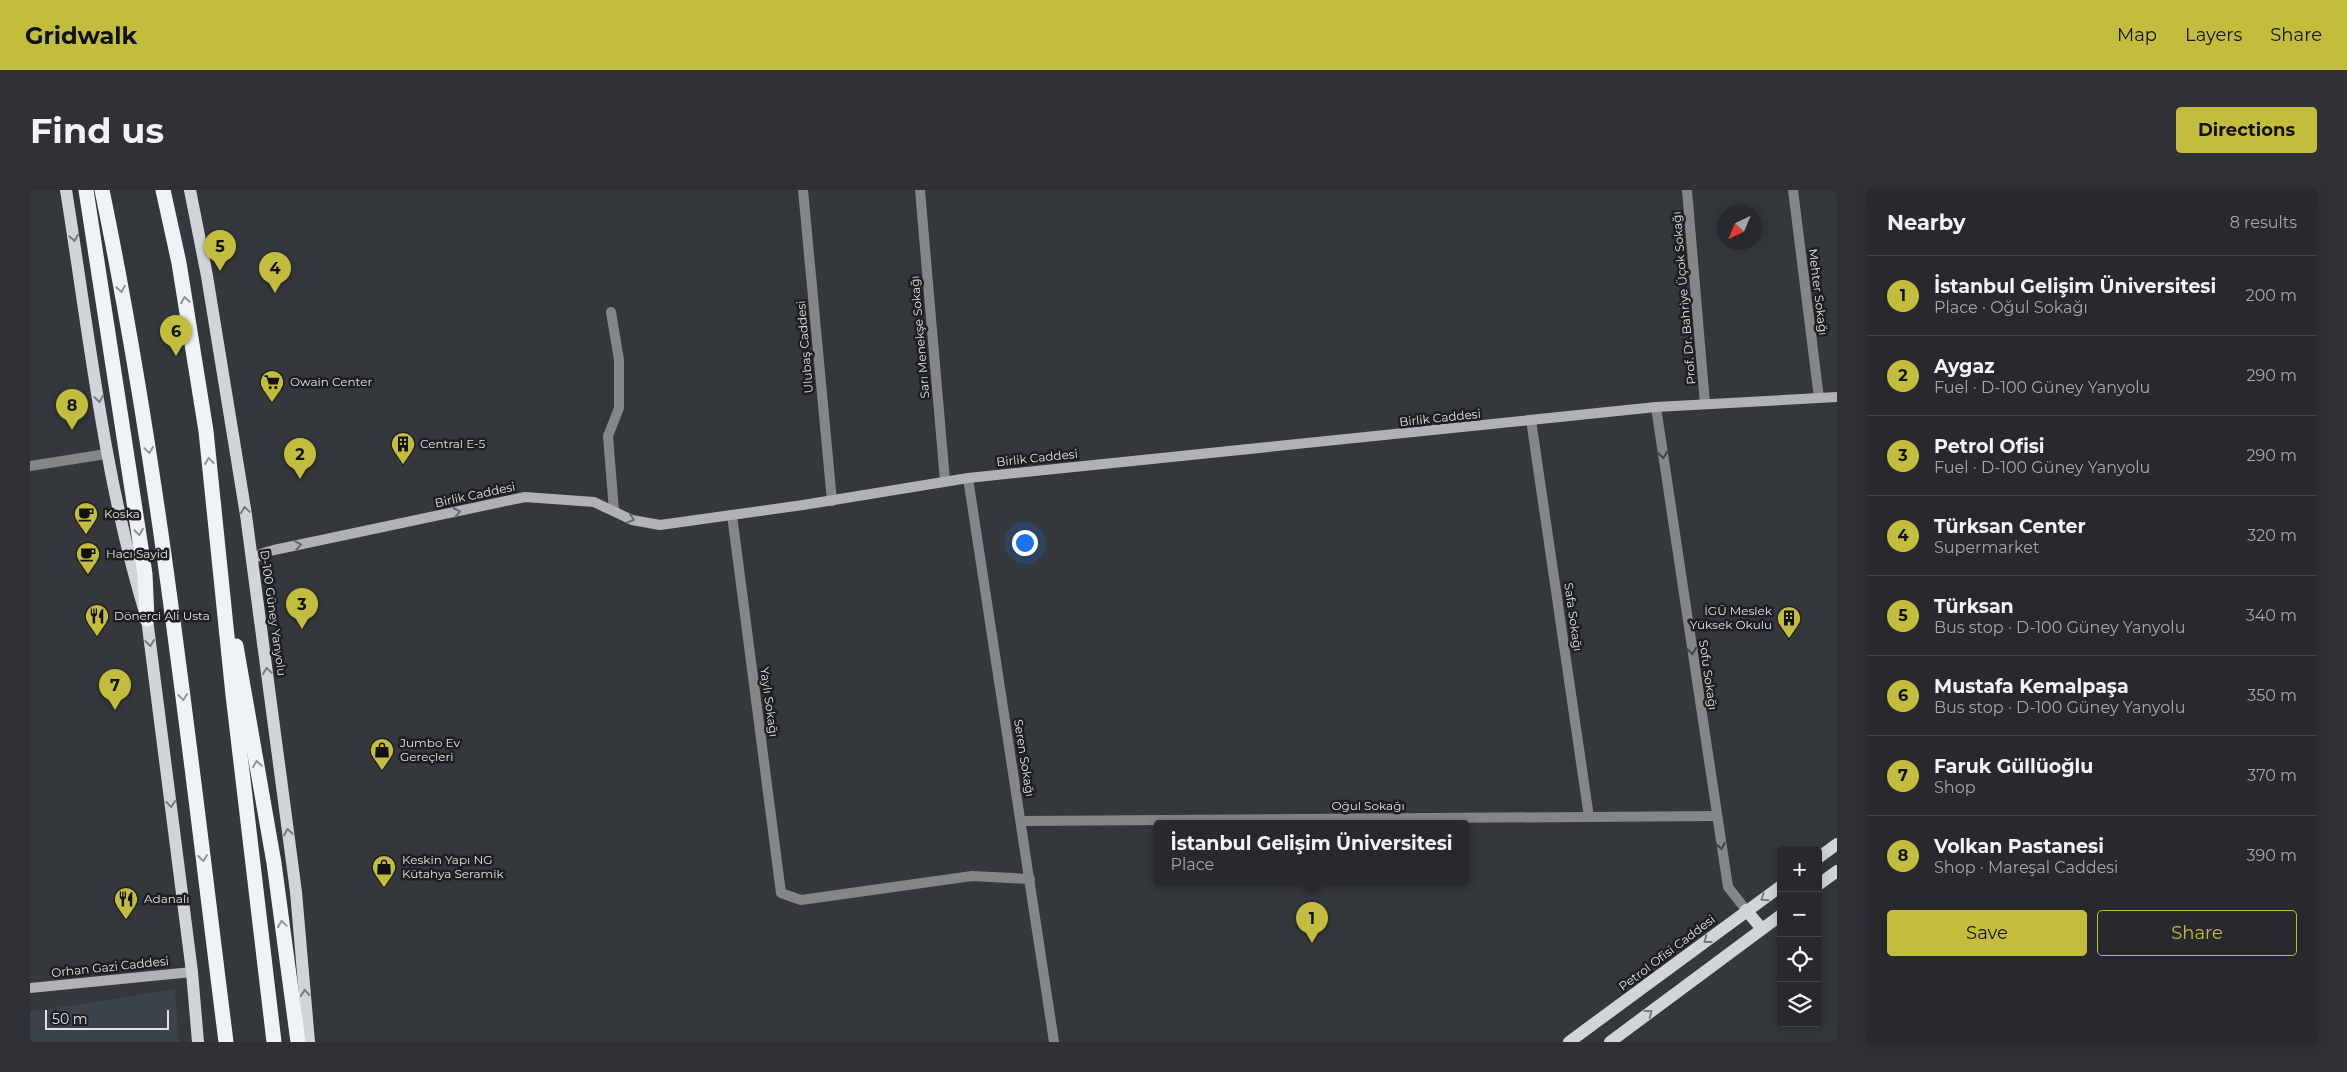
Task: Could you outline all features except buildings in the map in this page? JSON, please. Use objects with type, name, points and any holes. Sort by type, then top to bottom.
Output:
[{"type":"highway","points":[[86,190],[145,574],[147,619]]},
{"type":"highway","points":[[102,190],[148,443],[178,659],[226,1042]]},
{"type":"highway","points":[[163,190],[196,362],[210,468],[274,1042]]},
{"type":"highway","points":[[221,579],[244,684],[274,863],[298,1042]]},
{"type":"main road","points":[[66,190],[106,454],[134,577],[147,619],[192,972],[198,1042]]},
{"type":"main road","name":"D-100 Güney Yanyolu","points":[[190,190],[207,276],[252,560],[296,892],[309,1042]]},
{"type":"main road","points":[[1822,855],[1837,844]]},
{"type":"main road","points":[[1822,883],[1836,874]]},
{"type":"main road","name":"Petrol Ofisi Caddesi","points":[[1569,1042],[1777,889]]},
{"type":"main road","points":[[1746,910],[1762,929]]},
{"type":"main road","points":[[1610,1042],[1777,917]]},
{"type":"street","name":"Ulubaş Caddesi","points":[[803,190],[832,501]]},
{"type":"street","name":"Sarı Menekşe Sokağı","points":[[920,190],[945,481]]},
{"type":"street","name":"Prof. Dr. Bahriye Üçok Sokağı","points":[[1687,190],[1705,404]]},
{"type":"street","name":"Mehter Sokağı","points":[[1793,190],[1819,398]]},
{"type":"street","points":[[610,312],[619,360],[619,408],[608,436],[614,512]]},
{"type":"street","name":"Birlik Caddesi","points":[[252,560],[263,553],[274,550],[524,497],[594,502],[632,520],[660,525],[832,501],[968,478],[1656,407],[1837,397]]},
{"type":"street","name":"Sofu Sokağı","points":[[1656,407],[1728,887],[1746,910]]},
{"type":"street","name":"Safa Sokağı","points":[[1531,420],[1589,817]]},
{"type":"street","points":[[30,466],[106,454]]},
{"type":"street","name":"Seren Sokağı","points":[[968,478],[1054,1042]]},
{"type":"street","name":"Yaylı Sokağı","points":[[732,515],[781,893],[801,900],[972,876],[1030,880]]},
{"type":"street","name":"Oğul Sokağı","points":[[1163,820],[1716,816]]},
{"type":"street","name":"Oğul Sokağı","points":[[1021,821],[1154,820]]},
{"type":"street","name":"Orhan Gazi Caddesi","points":[[30,988],[192,972]]},
{"type":"shaded area","points":[[175,989],[179,1042],[30,1042],[30,1012]]},
{"type":"place","name":"Türksan","points":[[220,271]]},
{"type":"place","name":"Türksan Center","points":[[275,293]]},
{"type":"place","name":"Mustafa Kemalpaşa","points":[[176,356]]},
{"type":"place","name":"Owain Center","points":[[272,403]]},
{"type":"place","name":"Volkan Pastanesi","points":[[72,430]]},
{"type":"place","name":"Central E-5","points":[[403,465]]},
{"type":"place","name":"Aygaz","points":[[300,479]]},
{"type":"place","name":"Koska","points":[[86,535]]},
{"type":"place","name":"Hacı Sayid","points":[[88,575]]},
{"type":"place","name":"Petrol Ofisi","points":[[302,629]]},
{"type":"place","name":"Dönerci Ali Usta","points":[[97,637]]},
{"type":"place","name":"İGÜ Meslek Yüksek Okulu","points":[[1789,639]]},
{"type":"place","name":"Faruk Güllüoğlu","points":[[115,710]]},
{"type":"place","name":"Jumbo Ev Gereçleri","points":[[382,771]]},
{"type":"place","name":"Keskin Yapı NG Kütahya Seramik","points":[[384,888]]},
{"type":"place","name":"Adanalı","points":[[126,920]]},
{"type":"place","name":"İstanbul Gelişim Üniversitesi","points":[[1312,943]]}]
